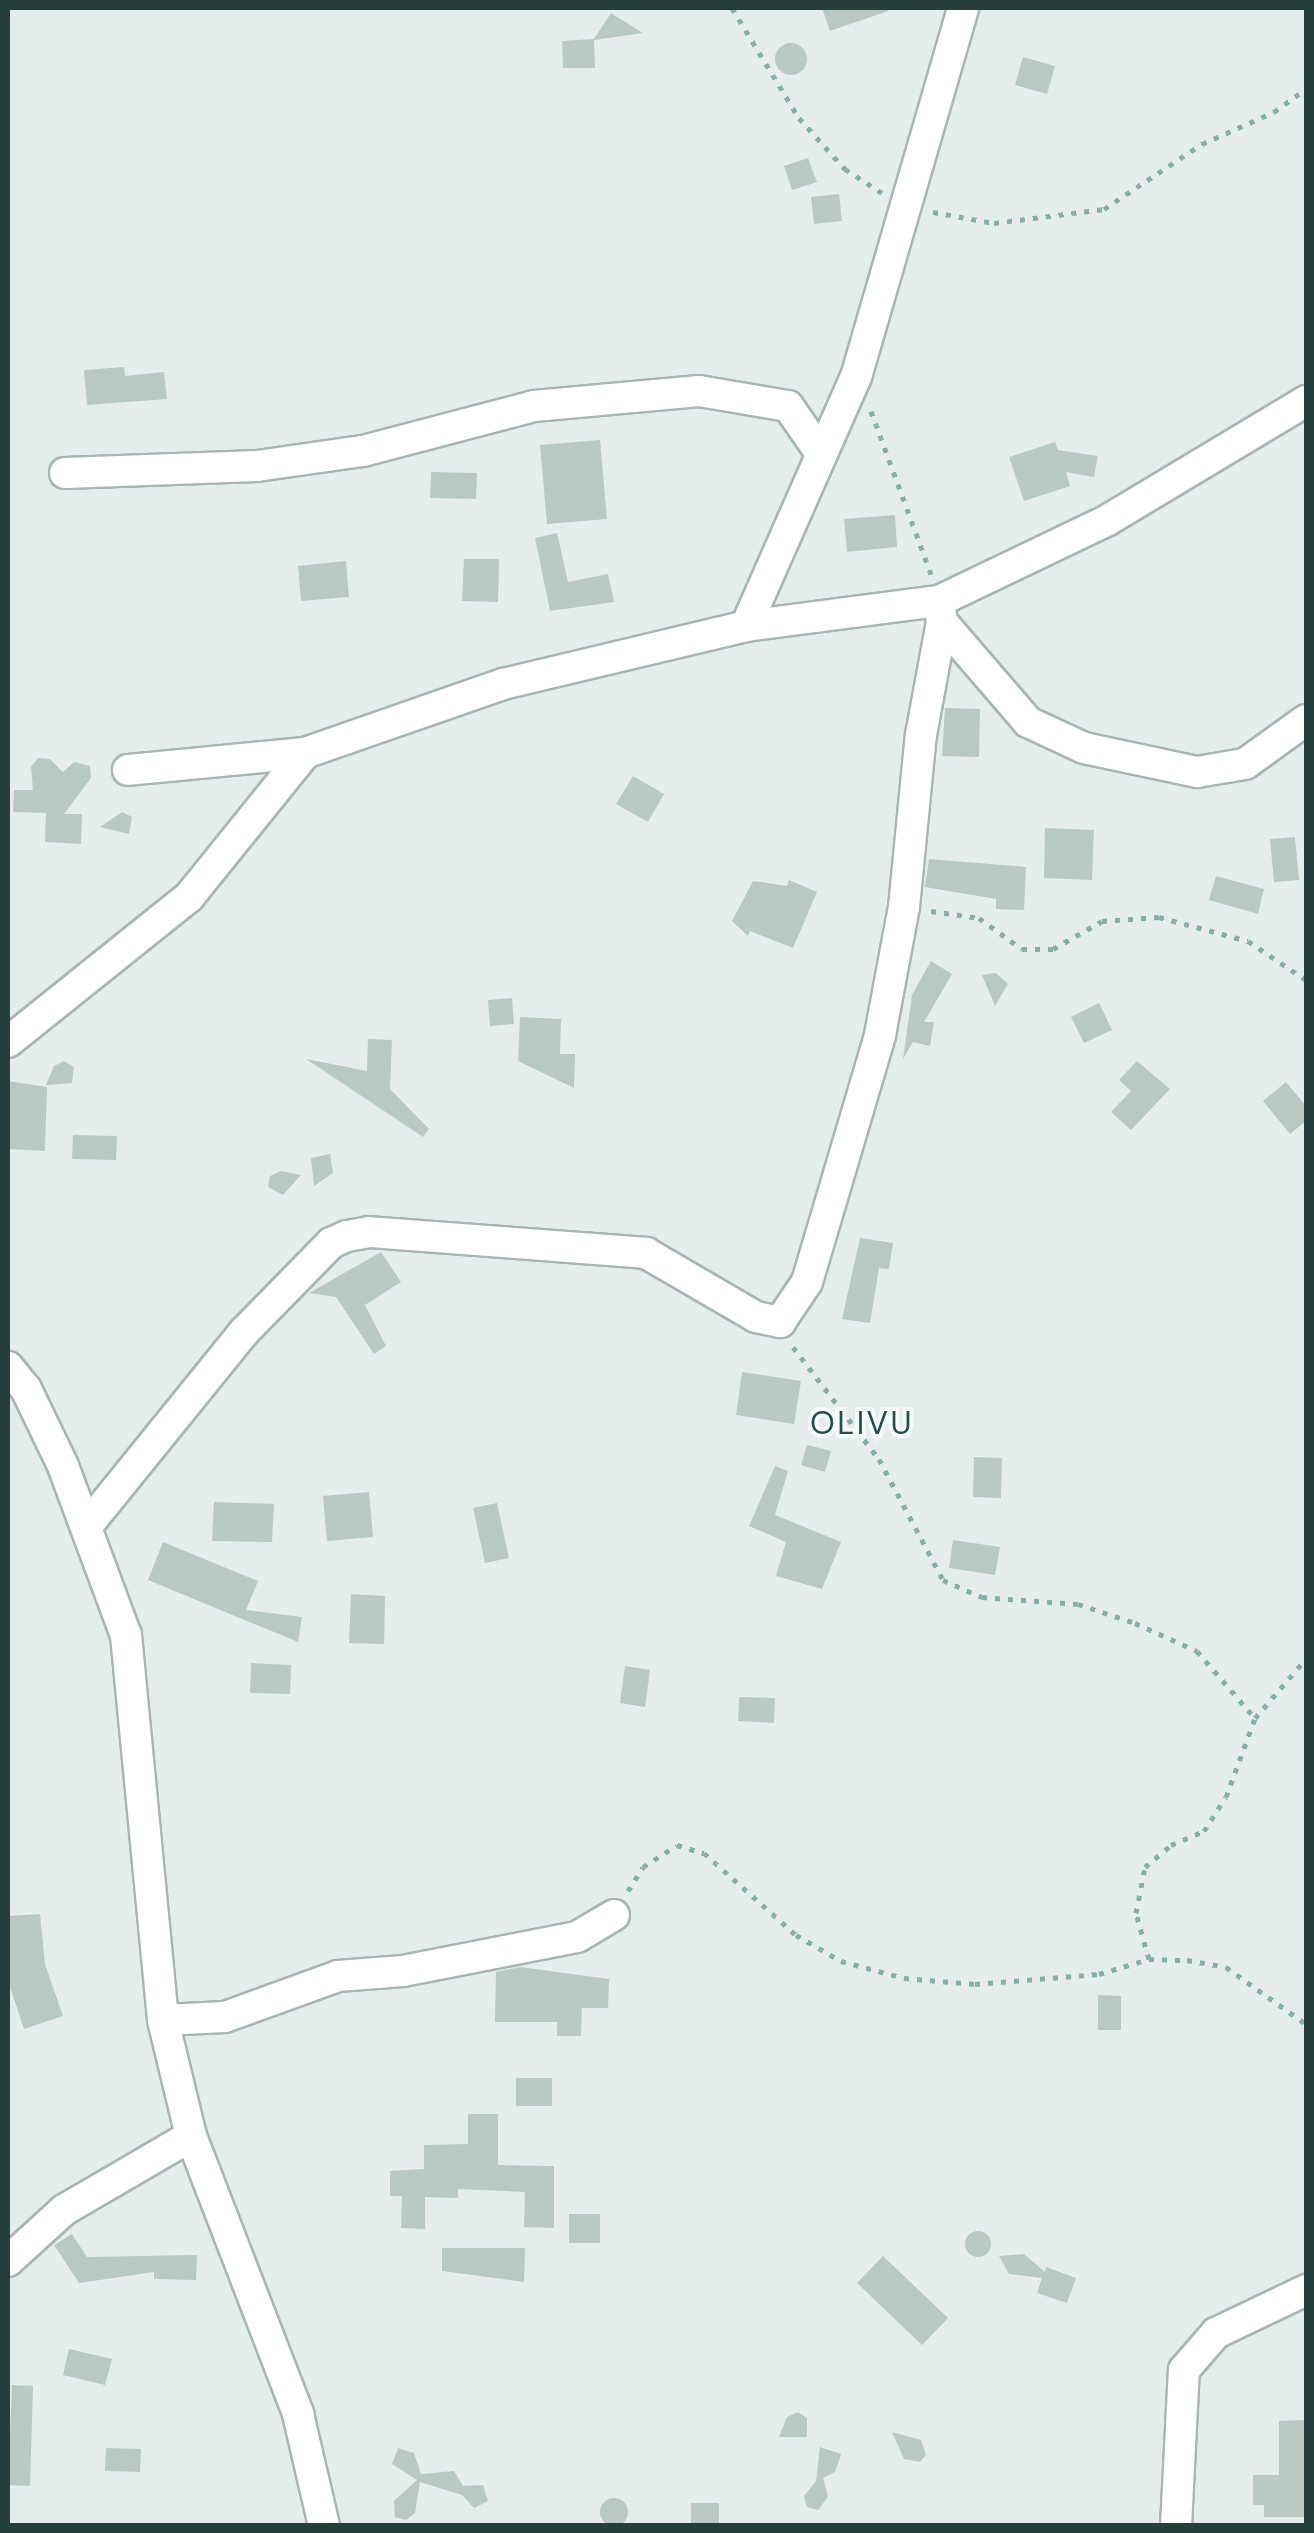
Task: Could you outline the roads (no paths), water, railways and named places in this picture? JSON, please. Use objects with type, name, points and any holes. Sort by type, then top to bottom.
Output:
[{"type":"street","points":[[746,626],[856,377],[903,207],[943,94],[963,8]]},
{"type":"street","points":[[65,473],[275,464],[363,451],[534,406],[700,391],[788,406],[820,452]]},
{"type":"street","points":[[128,770],[305,753],[503,684],[746,626],[940,611],[1108,520],[1306,402]]},
{"type":"street","points":[[940,611],[1028,722],[1084,748],[1197,772],[1245,764],[1306,720]]},
{"type":"street","points":[[86,1527],[243,1333],[331,1243],[347,1236],[370,1232],[646,1253],[756,1318],[780,1322],[807,1282],[852,1140],[904,907],[940,611]]},
{"type":"street","points":[[8,1042],[189,896],[305,753]]},
{"type":"street","points":[[8,1367],[26,1389],[86,1527],[126,1634],[162,2020],[191,2136],[298,2414],[324,2526]]},
{"type":"street","points":[[162,2020],[224,2017],[338,1976],[403,1971],[577,1936],[614,1915]]},
{"type":"street","points":[[8,2261],[64,2210],[191,2136]]},
{"type":"street","points":[[1176,2526],[1184,2370],[1216,2333],[1306,2290]]},
{"type":"district","name":"OLIVU","points":[[862,1423]]}]
